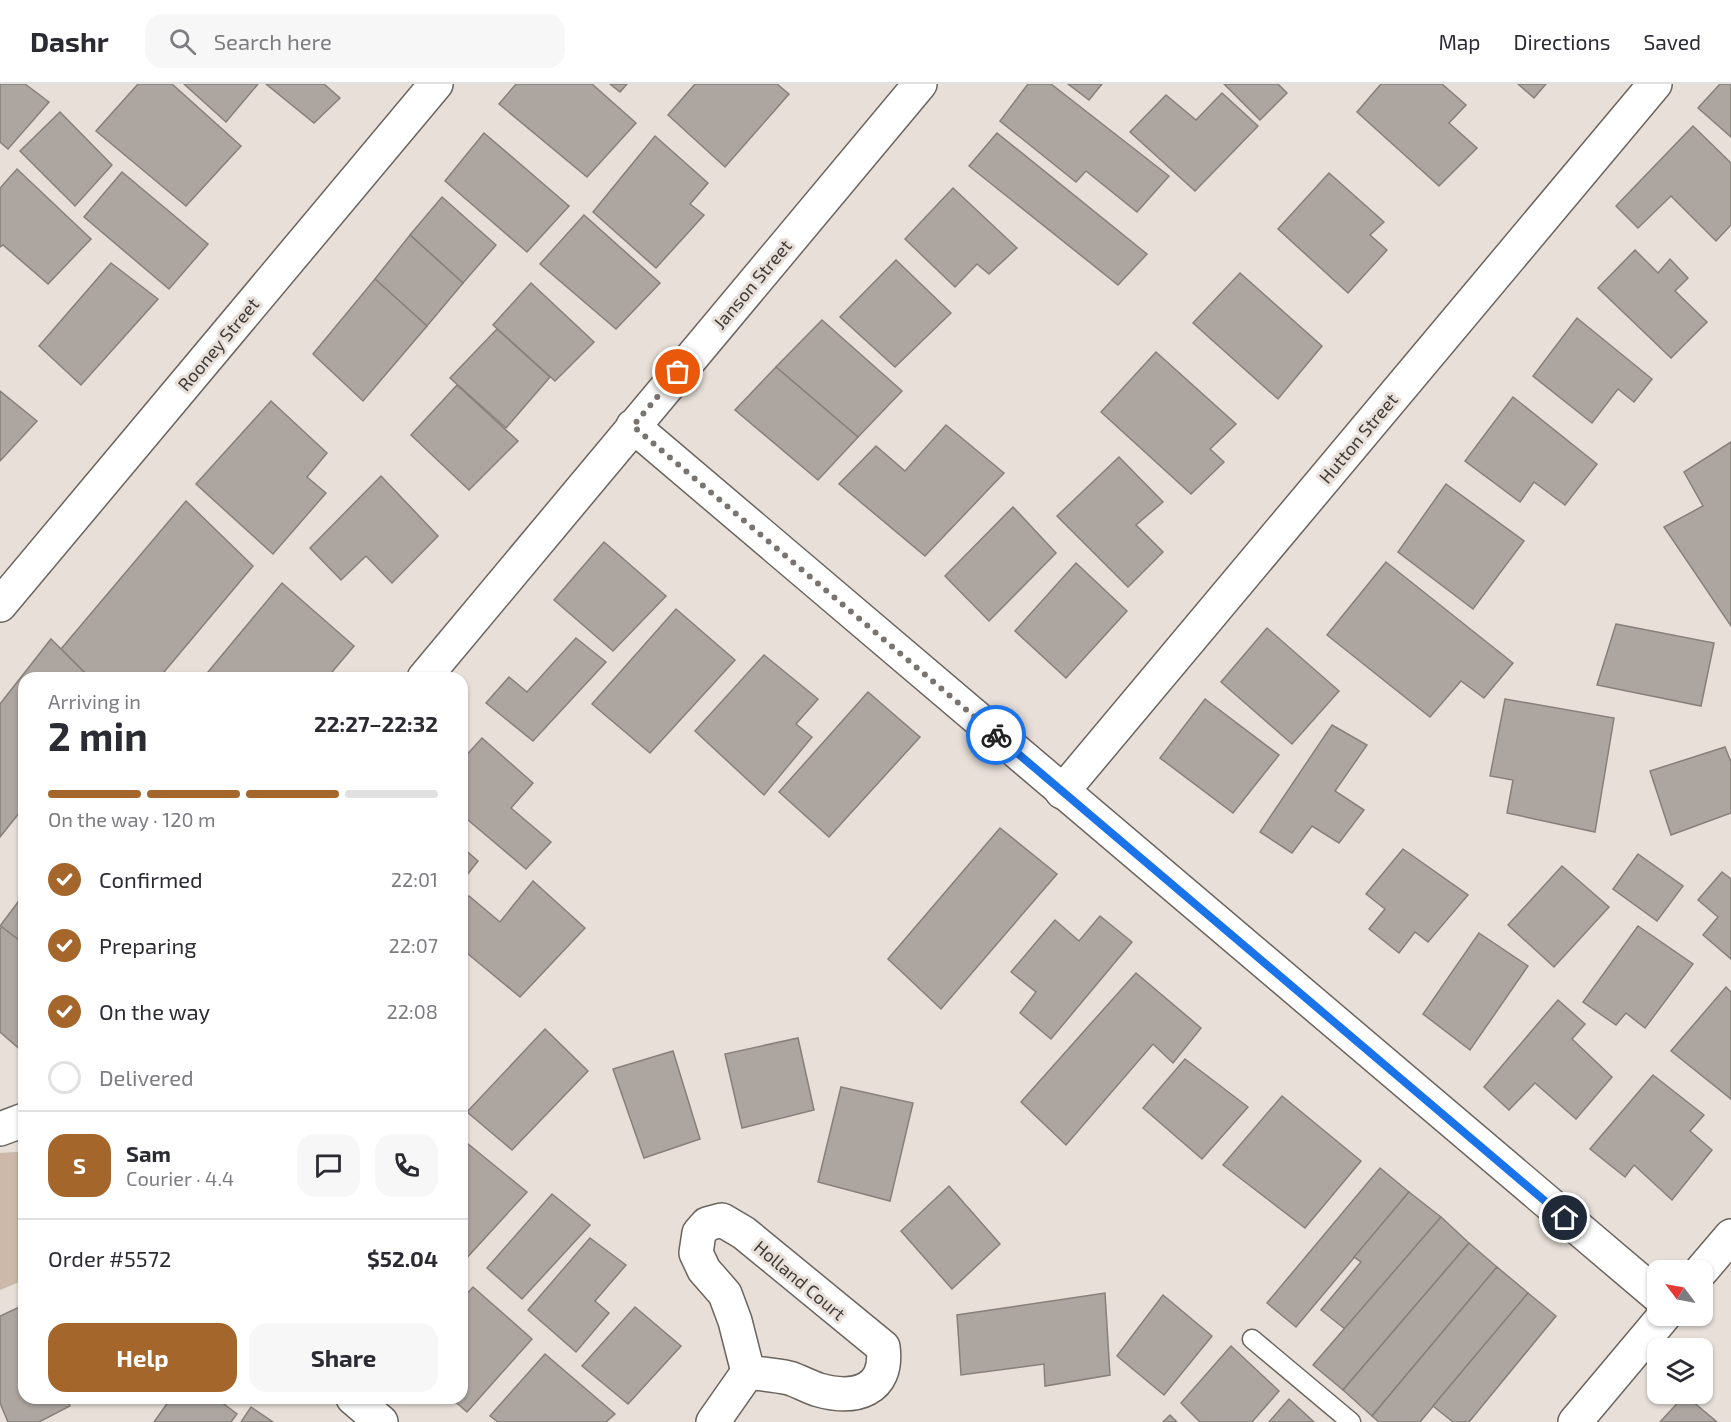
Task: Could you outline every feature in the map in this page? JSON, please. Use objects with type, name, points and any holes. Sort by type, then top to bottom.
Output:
[{"type":"street","name":"Rooney Street","points":[[0,605],[436,84]]},
{"type":"street","name":"Janson Street","points":[[429,672],[920,84]]},
{"type":"street","name":"Hutton Street","points":[[1062,792],[1655,84]]},
{"type":"street","points":[[633,426],[1647,1287]]},
{"type":"street","points":[[0,1129],[18,1122]]},
{"type":"street","name":"Holland Court","points":[[722,1220],[744,1233],[883,1347],[885,1364],[879,1380],[868,1389],[840,1394],[819,1390],[790,1379],[748,1371],[735,1321],[724,1294],[704,1270],[696,1253],[699,1233],[707,1224],[722,1220]]},
{"type":"street","points":[[1711,1260],[1731,1236]]},
{"type":"street","points":[[1575,1422],[1656,1326]]},
{"type":"street","points":[[713,1422],[748,1371]]},
{"type":"street","points":[[360,1404],[381,1422]]},
{"type":"lane","points":[[1252,1339],[1351,1422]]},
{"type":"shaded area","points":[[18,1152],[18,1282],[0,1290],[0,1153]]},
{"type":"building","points":[[0,84],[25,84],[49,102],[8,149],[0,142]]},
{"type":"building","points":[[138,84],[172,84],[241,146],[186,206],[96,131]]},
{"type":"building","points":[[184,84],[258,84],[226,122]]},
{"type":"building","points":[[266,84],[324,84],[340,98],[314,123]]},
{"type":"building","points":[[516,84],[592,84],[636,123],[587,177],[499,104]]},
{"type":"building","points":[[610,84],[627,84],[620,92]]},
{"type":"building","points":[[695,84],[777,84],[789,94],[725,167],[668,115]]},
{"type":"building","points":[[1028,84],[1051,84],[1169,176],[1137,212],[1086,171],[1076,182],[1000,121]]},
{"type":"building","points":[[1068,84],[1102,84],[1089,100]]},
{"type":"building","points":[[1224,84],[1278,84],[1287,93],[1260,120]]},
{"type":"building","points":[[1381,84],[1442,84],[1466,105],[1449,123],[1477,148],[1439,186],[1357,112]]},
{"type":"building","points":[[1518,84],[1546,84],[1534,98]]},
{"type":"building","points":[[1720,84],[1731,84],[1731,137],[1698,108]]},
{"type":"building","points":[[1222,93],[1258,126],[1195,191],[1130,132],[1166,95],[1196,120]]},
{"type":"building","points":[[60,112],[112,165],[75,206],[20,151]]},
{"type":"building","points":[[1693,126],[1731,163],[1731,225],[1716,241],[1671,196],[1638,228],[1616,206]]},
{"type":"building","points":[[484,133],[569,206],[527,252],[445,181]]},
{"type":"building","points":[[997,133],[1147,254],[1118,285],[969,166]]},
{"type":"building","points":[[655,136],[708,183],[690,204],[704,215],[656,268],[593,212]]},
{"type":"building","points":[[17,169],[91,239],[48,284],[3,245],[0,247],[0,188]]},
{"type":"building","points":[[122,172],[208,244],[169,289],[84,217]]},
{"type":"building","points":[[1329,173],[1384,222],[1370,235],[1387,250],[1348,293],[1278,229]]},
{"type":"building","points":[[953,188],[1017,248],[989,274],[977,264],[955,287],[905,239]]},
{"type":"building","points":[[442,197],[496,245],[463,283],[410,235]]},
{"type":"building","points":[[584,215],[660,283],[616,329],[540,264]]},
{"type":"building","points":[[410,235],[463,283],[427,326],[375,279]]},
{"type":"building","points":[[1635,250],[1658,273],[1670,259],[1688,278],[1675,291],[1707,322],[1671,358],[1598,288]]},
{"type":"building","points":[[896,260],[951,313],[895,367],[840,317]]},
{"type":"building","points":[[111,263],[158,299],[81,385],[39,346]]},
{"type":"building","points":[[1240,273],[1322,346],[1278,399],[1193,323]]},
{"type":"building","points":[[375,279],[427,326],[363,401],[313,354]]},
{"type":"building","points":[[531,283],[594,342],[555,381],[493,325]]},
{"type":"building","points":[[1577,318],[1652,379],[1634,402],[1618,389],[1592,423],[1533,376]]},
{"type":"building","points":[[822,320],[902,391],[858,437],[776,367]]},
{"type":"building","points":[[497,329],[550,377],[506,428],[450,378]]},
{"type":"building","points":[[1156,352],[1236,424],[1210,449],[1224,462],[1191,494],[1101,412]]},
{"type":"building","points":[[776,367],[858,437],[818,480],[735,410]]},
{"type":"building","points":[[457,385],[518,441],[469,490],[411,435]]},
{"type":"building","points":[[0,391],[37,421],[0,461]]},
{"type":"building","points":[[1513,397],[1597,464],[1565,505],[1534,482],[1520,502],[1465,461]]},
{"type":"building","points":[[271,401],[327,453],[307,477],[326,493],[273,554],[196,484]]},
{"type":"building","points":[[946,425],[1004,473],[925,556],[839,484],[876,446],[905,471]]},
{"type":"building","points":[[1731,442],[1731,626],[1664,527],[1703,506],[1684,472]]},
{"type":"building","points":[[1119,457],[1163,502],[1136,525],[1163,552],[1128,587],[1057,516]]},
{"type":"building","points":[[381,476],[438,536],[392,583],[366,556],[341,580],[310,548]]},
{"type":"building","points":[[1446,484],[1524,541],[1473,609],[1398,552]]},
{"type":"building","points":[[186,501],[253,566],[164,672],[84,672],[61,649]]},
{"type":"building","points":[[1013,507],[1056,553],[989,621],[945,576]]},
{"type":"building","points":[[604,542],[666,596],[613,651],[554,600]]},
{"type":"building","points":[[1386,562],[1513,663],[1484,698],[1461,681],[1430,717],[1327,635]]},
{"type":"building","points":[[1076,563],[1127,611],[1066,678],[1015,631]]},
{"type":"building","points":[[282,583],[354,646],[332,672],[208,672]]},
{"type":"building","points":[[676,609],[735,660],[650,753],[592,704]]},
{"type":"building","points":[[1616,624],[1714,643],[1701,706],[1597,685]]},
{"type":"building","points":[[1267,628],[1339,691],[1292,744],[1221,682]]},
{"type":"building","points":[[576,638],[606,662],[533,741],[486,703],[509,677],[527,692]]},
{"type":"building","points":[[51,639],[84,672],[25,672]]},
{"type":"building","points":[[764,655],[818,699],[796,724],[812,737],[764,795],[695,731]]},
{"type":"building","points":[[18,681],[18,814],[0,837],[0,704]]},
{"type":"building","points":[[868,692],[920,737],[829,837],[779,792]]},
{"type":"building","points":[[1205,699],[1279,755],[1233,813],[1160,758]]},
{"type":"building","points":[[1505,699],[1614,718],[1595,832],[1507,813],[1513,780],[1490,776]]},
{"type":"building","points":[[1332,725],[1367,745],[1335,791],[1364,810],[1339,843],[1312,826],[1292,853],[1260,832]]},
{"type":"building","points":[[482,738],[533,783],[511,808],[551,842],[526,869],[468,820],[468,753]]},
{"type":"building","points":[[1725,747],[1731,762],[1731,813],[1671,835],[1650,771]]},
{"type":"building","points":[[1000,828],[1057,874],[941,1009],[888,959]]},
{"type":"building","points":[[1403,849],[1468,895],[1428,942],[1415,932],[1399,953],[1369,929],[1385,909],[1366,894]]},
{"type":"building","points":[[468,852],[478,861],[468,874]]},
{"type":"building","points":[[1638,854],[1683,886],[1657,921],[1613,889]]},
{"type":"building","points":[[1562,866],[1609,907],[1554,967],[1508,925]]},
{"type":"building","points":[[1722,872],[1731,879],[1731,959],[1703,935],[1718,917],[1698,900]]},
{"type":"building","points":[[533,881],[585,928],[520,997],[468,954],[468,897],[500,922]]},
{"type":"building","points":[[18,902],[18,940],[0,926]]},
{"type":"building","points":[[1100,916],[1132,942],[1051,1039],[1020,1013],[1036,992],[1011,972],[1055,920],[1079,941]]},
{"type":"building","points":[[1638,926],[1693,964],[1645,1028],[1626,1013],[1616,1025],[1583,1002]]},
{"type":"building","points":[[2,927],[18,939],[18,1048],[0,1032],[0,929]]},
{"type":"building","points":[[1479,933],[1528,966],[1470,1050],[1423,1014]]},
{"type":"building","points":[[1136,973],[1201,1028],[1173,1063],[1153,1044],[1066,1145],[1021,1102]]},
{"type":"building","points":[[1726,987],[1731,992],[1731,1099],[1671,1051]]},
{"type":"building","points":[[1558,1000],[1585,1024],[1572,1039],[1612,1077],[1576,1119],[1535,1083],[1509,1110],[1484,1087]]},
{"type":"building","points":[[545,1029],[588,1071],[512,1150],[468,1111]]},
{"type":"building","points":[[798,1038],[814,1110],[742,1128],[725,1054]]},
{"type":"building","points":[[673,1051],[700,1139],[644,1158],[613,1069]]},
{"type":"building","points":[[1185,1059],[1248,1107],[1202,1159],[1143,1108]]},
{"type":"building","points":[[1653,1075],[1704,1115],[1690,1131],[1712,1150],[1672,1200],[1634,1165],[1625,1177],[1590,1149]]},
{"type":"building","points":[[841,1087],[913,1103],[890,1201],[818,1182]]},
{"type":"building","points":[[1282,1096],[1361,1161],[1305,1228],[1223,1165]]},
{"type":"building","points":[[468,1144],[527,1192],[468,1256]]},
{"type":"building","points":[[1380,1168],[1409,1192],[1296,1327],[1267,1303]]},
{"type":"building","points":[[949,1186],[1000,1244],[952,1289],[901,1231]]},
{"type":"building","points":[[1409,1192],[1441,1217],[1345,1329],[1321,1310],[1361,1262],[1354,1257]]},
{"type":"building","points":[[552,1194],[590,1225],[522,1299],[487,1268]]},
{"type":"building","points":[[1441,1217],[1469,1243],[1343,1390],[1313,1365]]},
{"type":"building","points":[[590,1238],[626,1265],[595,1301],[609,1313],[576,1352],[528,1310]]},
{"type":"building","points":[[1469,1243],[1497,1267],[1372,1416],[1343,1390]]},
{"type":"building","points":[[1497,1267],[1528,1293],[1420,1422],[1379,1422],[1372,1416]]},
{"type":"building","points":[[473,1287],[532,1339],[467,1412],[458,1404],[468,1404],[468,1292]]},
{"type":"building","points":[[1105,1293],[1110,1375],[1045,1386],[1044,1364],[961,1375],[957,1315]]},
{"type":"building","points":[[1528,1293],[1556,1316],[1469,1422],[1453,1422],[1433,1406]]},
{"type":"building","points":[[1163,1295],[1212,1336],[1164,1395],[1117,1356]]},
{"type":"building","points":[[635,1307],[681,1346],[628,1404],[582,1366]]},
{"type":"building","points":[[18,1308],[18,1404],[69,1404],[70,1406],[39,1422],[8,1422],[0,1403],[0,1316]]},
{"type":"building","points":[[1231,1346],[1279,1391],[1252,1422],[1200,1422],[1181,1403]]},
{"type":"building","points":[[545,1354],[615,1414],[606,1422],[498,1422],[490,1416]]},
{"type":"building","points":[[1289,1399],[1314,1422],[1269,1422]]},
{"type":"building","points":[[167,1404],[224,1404],[237,1414],[231,1422],[154,1422]]},
{"type":"building","points":[[1677,1404],[1696,1404],[1717,1422],[1660,1422]]},
{"type":"building","points":[[251,1407],[273,1422],[241,1422]]},
{"type":"building","points":[[1170,1415],[1177,1422],[1163,1422]]},
{"type":"way so far","points":[[678,372],[633,426],[996,735]]},
{"type":"route","points":[[996,735],[1565,1218]]}]
